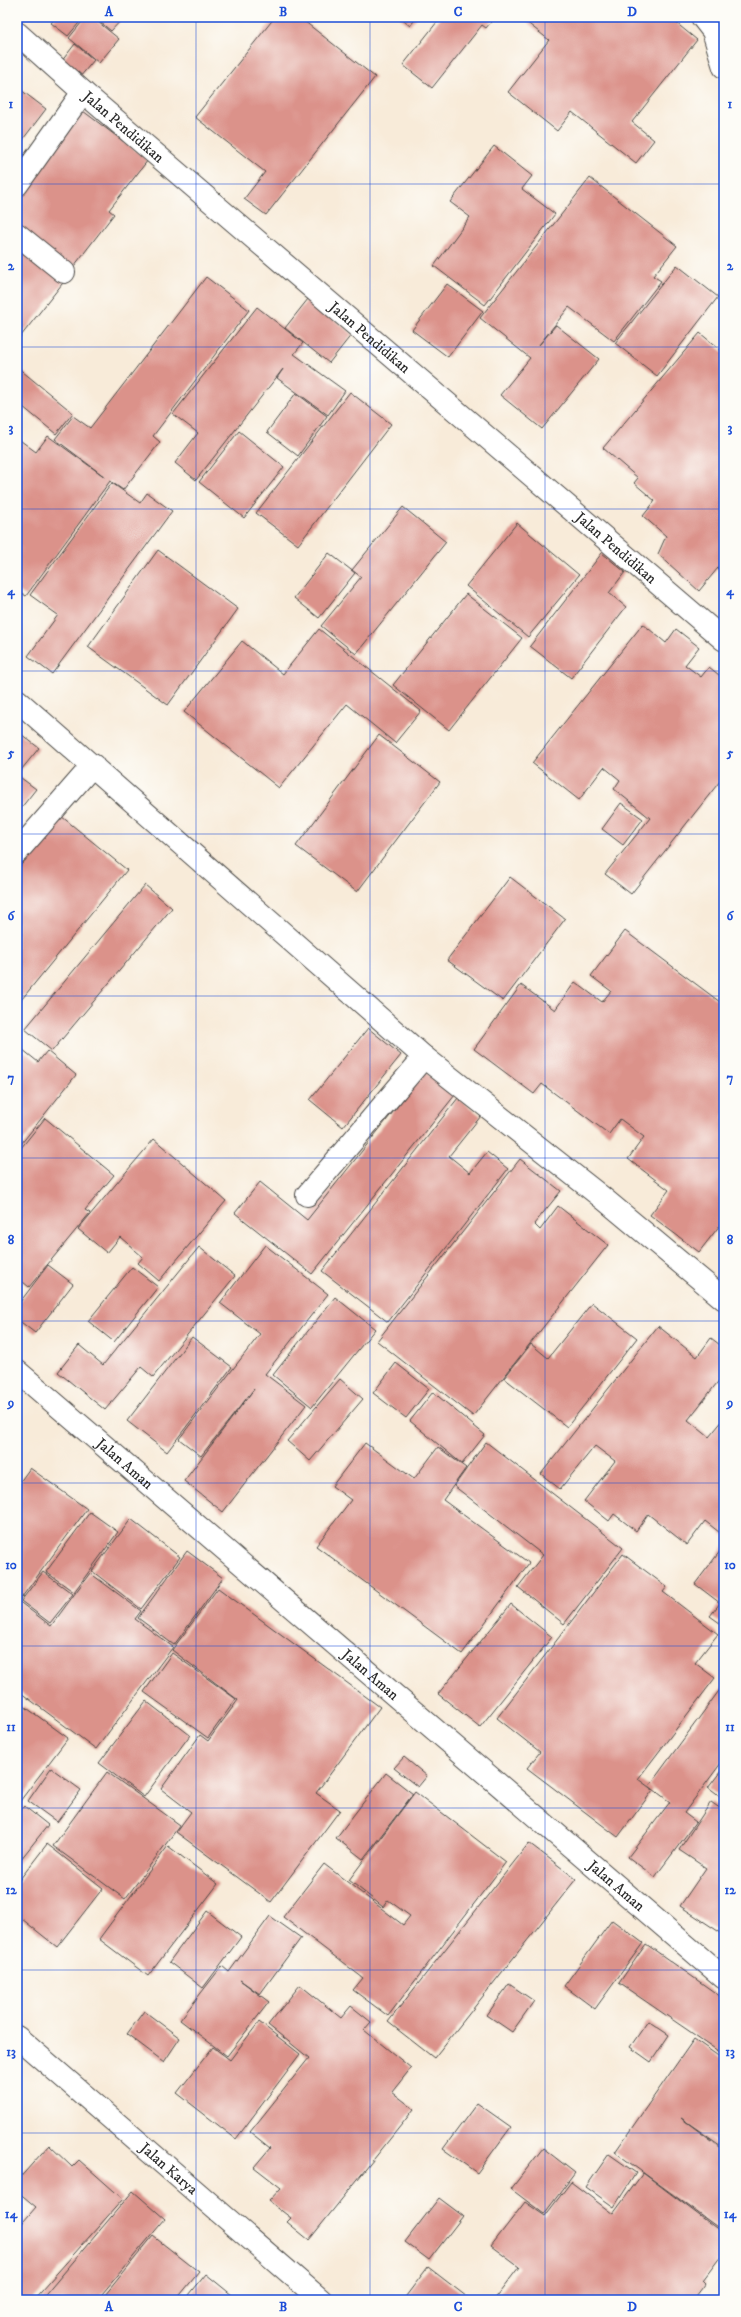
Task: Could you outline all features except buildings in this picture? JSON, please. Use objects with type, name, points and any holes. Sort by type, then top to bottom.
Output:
[{"type":"street","points":[[702,17],[713,31],[724,67]]},
{"type":"street","name":"Jalan Pendidikan","points":[[17,33],[83,92],[724,640]]},
{"type":"street","points":[[17,185],[83,92]]},
{"type":"street","points":[[17,234],[64,272]]},
{"type":"street","points":[[17,700],[93,765],[424,1057],[604,1199],[724,1299]]},
{"type":"street","points":[[17,852],[93,765]]},
{"type":"street","points":[[307,1195],[424,1057]]},
{"type":"street","name":"Jalan Aman","points":[[17,1371],[724,1978]]},
{"type":"street","name":"Jalan Karya","points":[[17,2037],[321,2300]]}]
